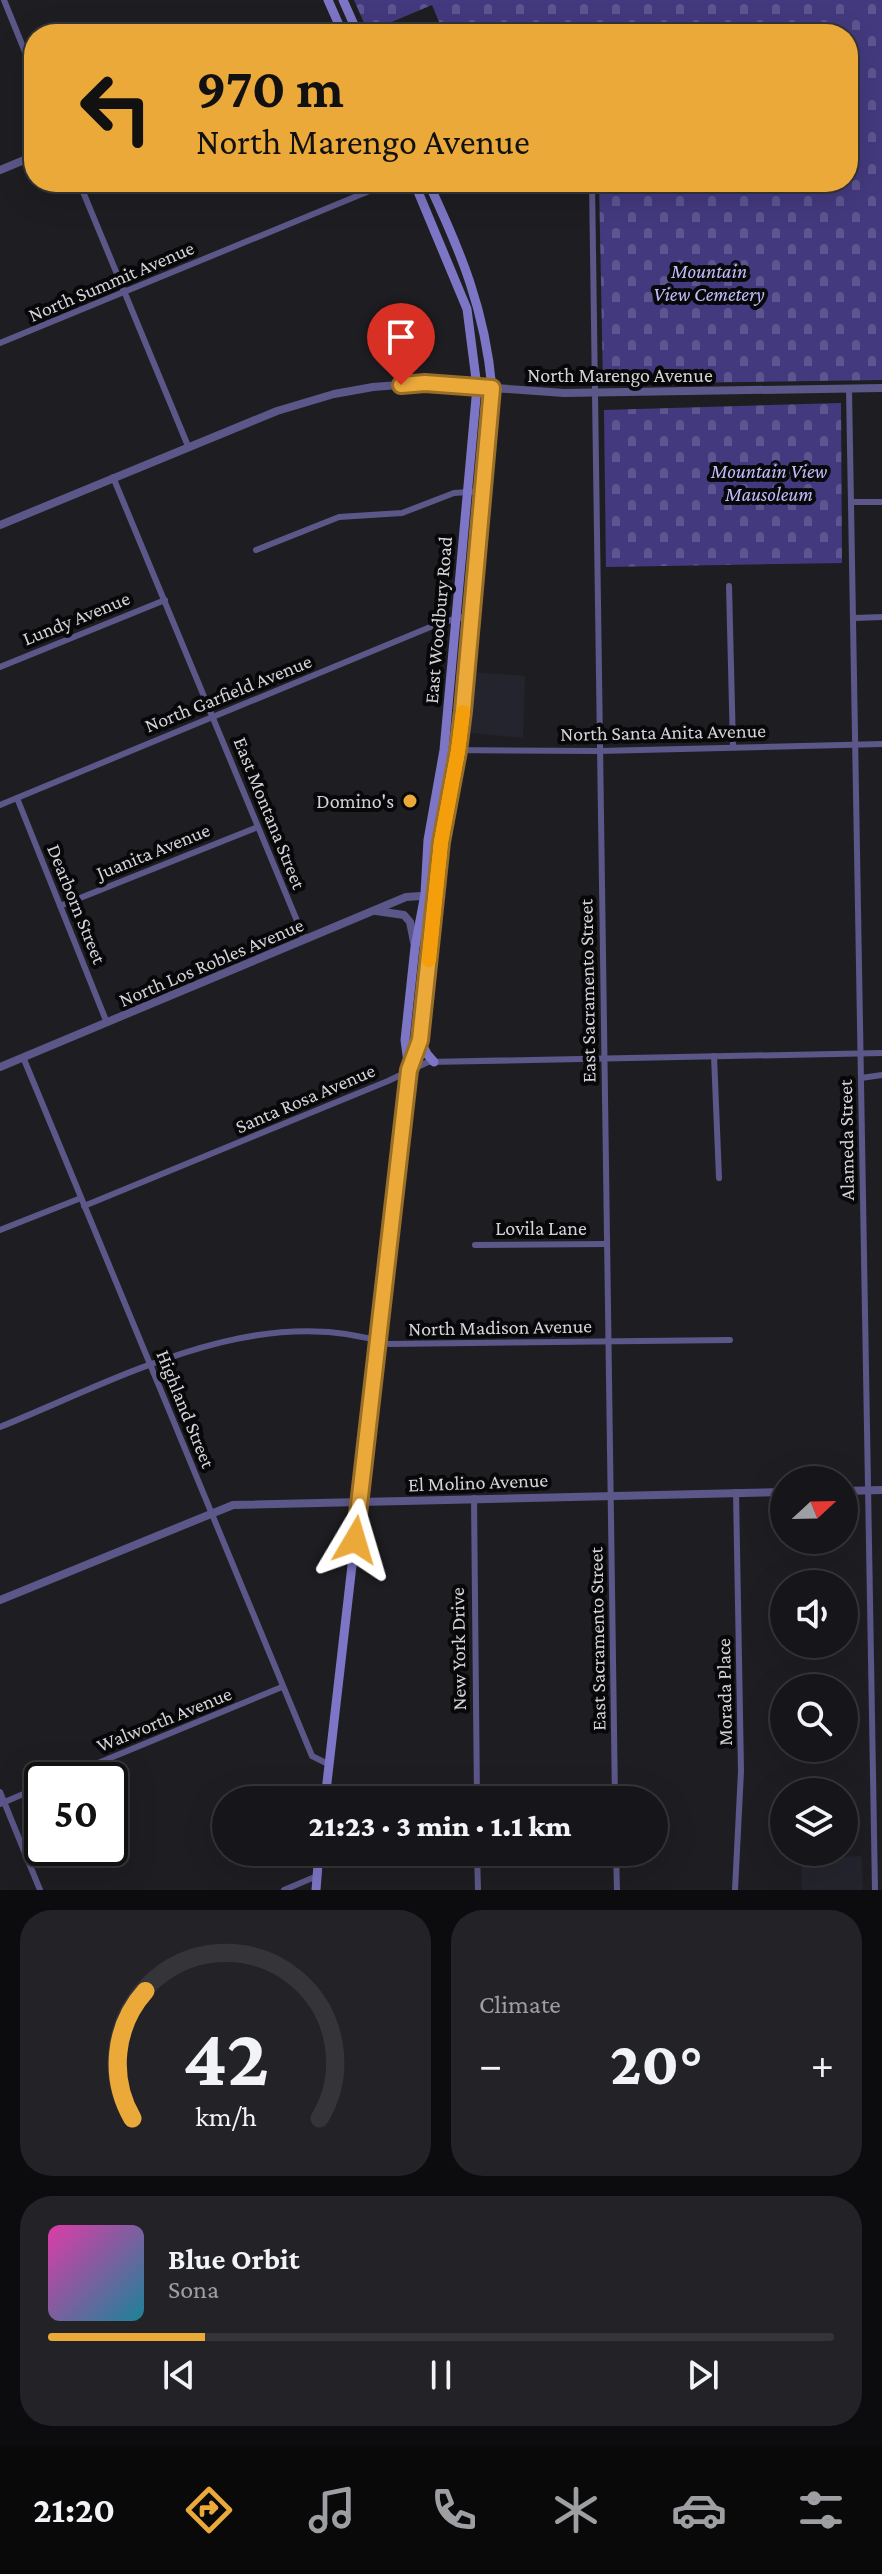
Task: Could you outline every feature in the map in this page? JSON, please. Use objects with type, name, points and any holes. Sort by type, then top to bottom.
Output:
[{"type":"main road","points":[[328,0],[338,24]]},
{"type":"main road","points":[[343,0],[354,24]]},
{"type":"main road","name":"East Woodbury Road","points":[[409,1070],[405,1040],[415,947],[425,894],[432,811],[444,750],[477,387],[467,309],[418,192]]},
{"type":"main road","name":"East Woodbury Road","points":[[326,1786],[409,1070],[420,1040],[446,812],[458,751],[492,388],[488,351],[472,283],[432,192]]},
{"type":"main road","points":[[432,811],[446,812]]},
{"type":"main road","points":[[420,1040],[434,1062]]},
{"type":"main road","points":[[316,1890],[318,1866]]},
{"type":"street","points":[[4,0],[24,49]]},
{"type":"street","points":[[0,170],[24,160]]},
{"type":"street","points":[[83,192],[188,446]]},
{"type":"street","name":"North Summit Avenue","points":[[0,343],[367,192]]},
{"type":"street","name":"East Sacramento Street","points":[[592,192],[615,1786]]},
{"type":"street","name":"North Marengo Avenue","points":[[0,525],[277,411],[334,394],[373,387],[425,383],[564,393],[882,388]]},
{"type":"street","name":"Alameda Street","points":[[849,389],[868,1490],[877,1728],[875,1890]]},
{"type":"street","name":"East Montana Street","points":[[113,477],[305,940]]},
{"type":"street","points":[[256,550],[339,517],[402,513],[454,493],[483,491]]},
{"type":"street","points":[[852,502],[882,502]]},
{"type":"street","points":[[729,586],[733,747]]},
{"type":"street","name":"Lundy Avenue","points":[[0,667],[165,600]]},
{"type":"street","name":"North Garfield Avenue","points":[[0,805],[440,623],[470,615]]},
{"type":"street","points":[[854,618],[882,617]]},
{"type":"street","name":"North Santa Anita Avenue","points":[[444,750],[599,751],[882,744]]},
{"type":"street","name":"Dearborn Street","points":[[17,798],[107,1023]]},
{"type":"street","name":"Juanita Avenue","points":[[60,906],[258,827]]},
{"type":"street","name":"North Los Robles Avenue","points":[[0,1067],[409,896],[436,895]]},
{"type":"street","points":[[375,911],[404,915],[410,922],[415,947]]},
{"type":"street","name":"Santa Rosa Avenue","points":[[84,1206],[428,1062],[882,1053]]},
{"type":"street","points":[[714,1056],[719,1178]]},
{"type":"street","name":"Highland Street","points":[[23,1057],[282,1687],[312,1756],[328,1764]]},
{"type":"street","points":[[861,1078],[882,1075]]},
{"type":"street","points":[[0,1230],[81,1198]]},
{"type":"street","name":"Lovila Lane","points":[[475,1245],[606,1244]]},
{"type":"street","name":"North Madison Avenue","points":[[0,1427],[151,1365],[217,1343],[280,1333],[324,1333],[389,1344],[730,1340]]},
{"type":"street","points":[[858,1490],[882,1490]]},
{"type":"street","name":"Morada Place","points":[[735,1890],[741,1771],[736,1492]]},
{"type":"street","name":"El Molino Avenue","points":[[0,1600],[210,1512],[242,1504],[770,1492]]},
{"type":"street","name":"New York Drive","points":[[474,1498],[477,1786]]},
{"type":"street","name":"Walworth Avenue","points":[[101,1762],[282,1687]]},
{"type":"street","points":[[0,1792],[40,1890]]},
{"type":"street","points":[[2,1803],[24,1794]]},
{"type":"street","points":[[477,1866],[478,1890]]},
{"type":"street","points":[[616,1866],[617,1890]]},
{"type":"street","points":[[284,1890],[317,1876]]},
{"type":"shaded area","points":[[471,672],[525,676],[523,738],[472,733],[468,728]]},
{"type":"shaded area","points":[[858,1856],[861,1856],[863,1890],[802,1890],[801,1866],[858,1866]]},
{"type":"green space","name":"Mountain View Cemetery","points":[[354,0],[882,0],[882,380],[603,384],[599,192],[858,192],[858,24],[440,24],[432,5],[387,24],[364,24]]},
{"type":"green space","name":"Mountain View Mausoleum","points":[[841,403],[842,563],[606,567],[604,410]]},
{"type":"slow traffic","points":[[429,960],[441,842],[463,712]]},
{"type":"place","name":"Domino's","points":[[410,801]]},
{"type":"route","points":[[355,1540],[409,1070],[420,1040],[441,842],[463,711],[492,388],[425,383],[401,385]]}]
